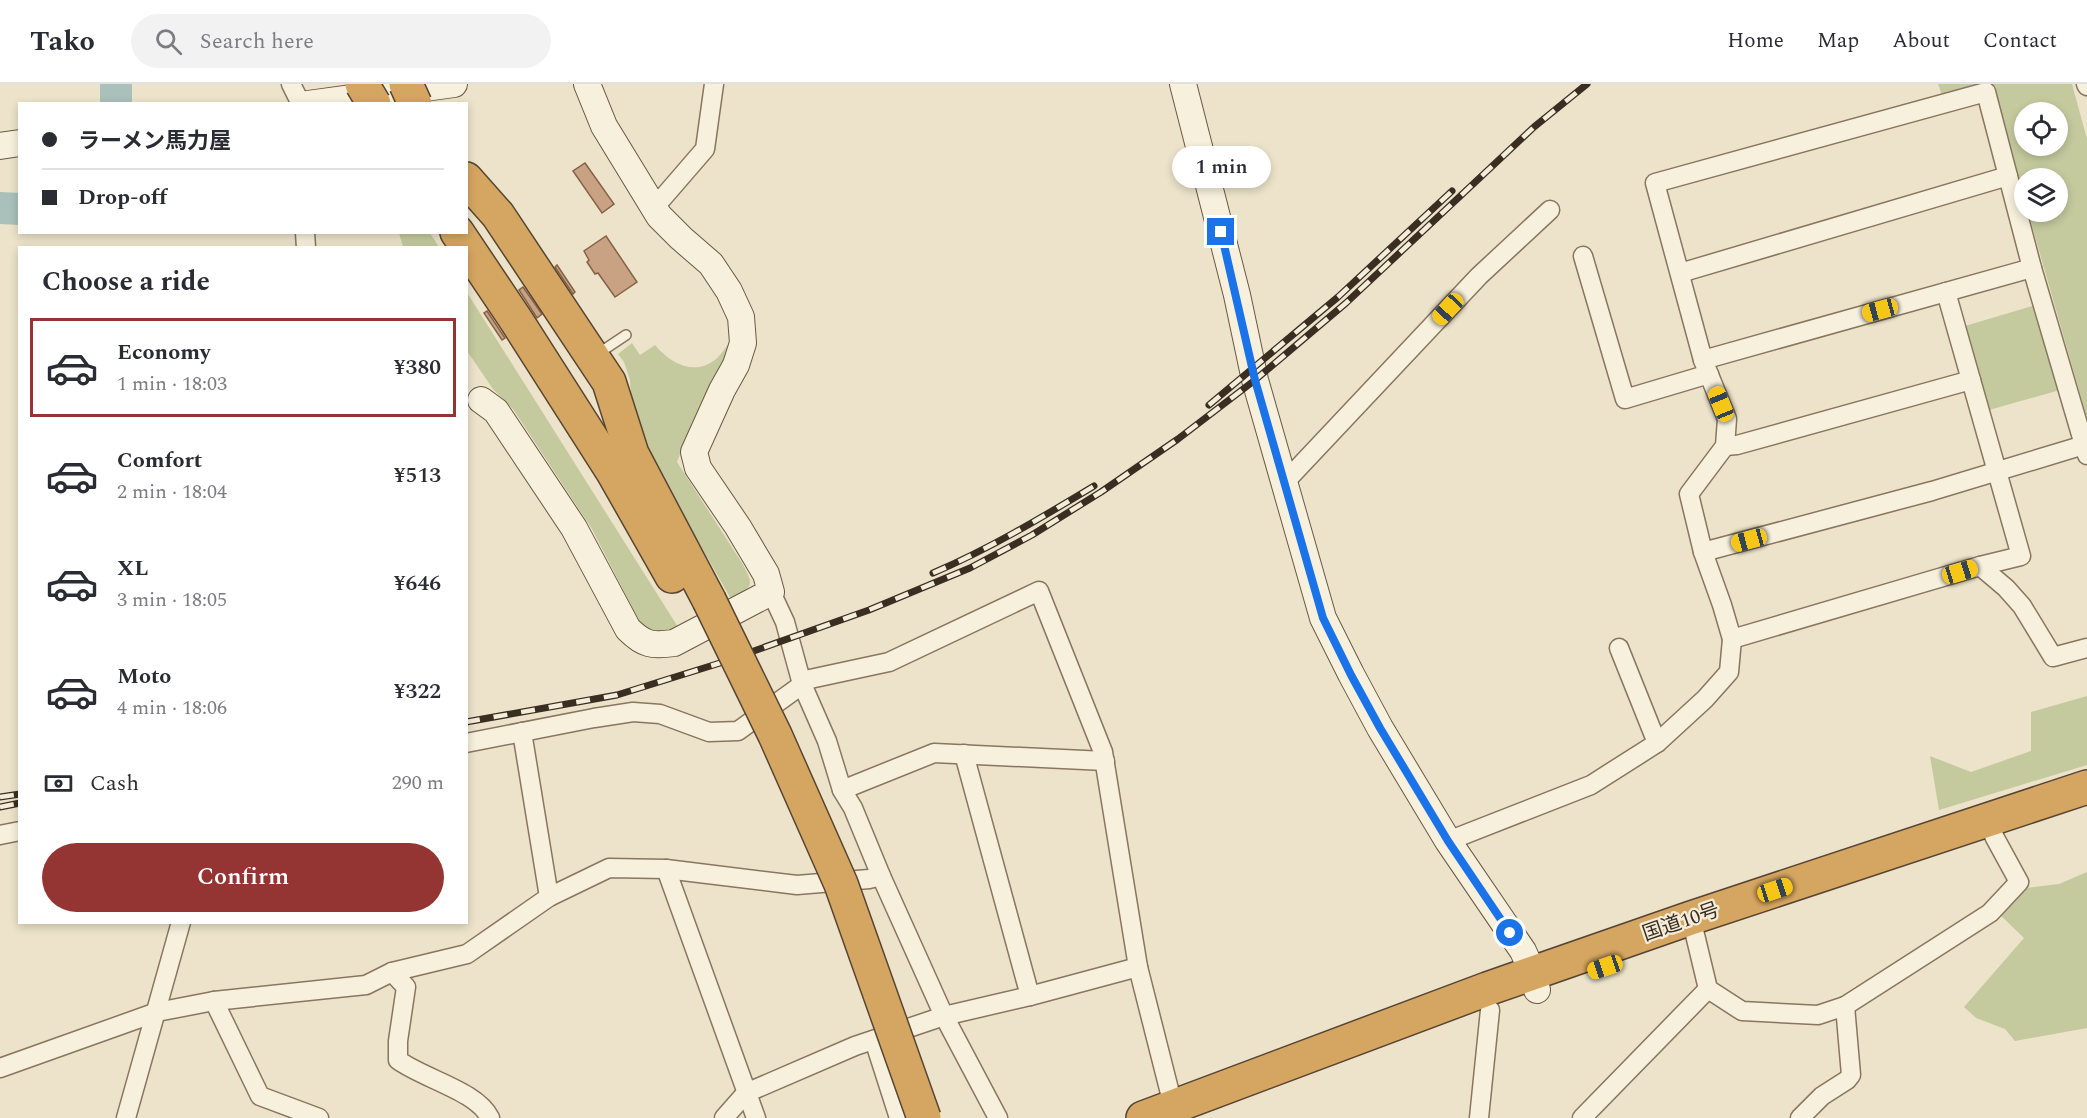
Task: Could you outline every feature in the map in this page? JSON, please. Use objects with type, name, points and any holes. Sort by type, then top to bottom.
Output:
[{"type":"highway","points":[[362,84],[373,102]]},
{"type":"highway","points":[[372,84],[380,102]]},
{"type":"highway","points":[[406,84],[414,102]]},
{"type":"highway","points":[[468,181],[498,215],[609,382],[632,453],[822,889],[901,1118]]},
{"type":"highway","points":[[468,248],[701,607],[775,735],[841,884],[924,1118]]},
{"type":"highway","name":"国道10号","points":[[1171,1115],[1535,982],[1991,828],[2087,787]]},
{"type":"highway","name":"国道10号","points":[[1991,828],[2087,809]]},
{"type":"highway","name":"国道10号","points":[[1171,1115],[1490,1010],[1535,982]]},
{"type":"street","points":[[291,84],[300,102]]},
{"type":"street","points":[[587,84],[604,126],[659,216],[711,264],[729,291],[741,317],[743,342],[736,365],[713,408],[694,452],[698,468],[738,527],[766,574],[784,622],[802,684],[827,741],[842,790],[853,808],[944,1016],[998,1118]]},
{"type":"street","points":[[654,208],[705,149],[714,84]]},
{"type":"street","points":[[1183,84],[1237,295],[1255,380],[1323,618],[1380,728],[1448,841],[1523,951],[1535,982]]},
{"type":"street","points":[[323,102],[448,85]]},
{"type":"street","points":[[1448,841],[1591,785],[1658,743],[1705,699],[1729,672],[1732,639],[1703,552],[1689,494],[1725,446],[1727,419],[1706,367],[1655,183],[1986,92],[2031,268],[2085,450],[1996,471],[1932,491],[1703,552]]},
{"type":"street","points":[[0,146],[18,143]]},
{"type":"street","points":[[1680,273],[2008,176]]},
{"type":"street","points":[[1284,483],[1479,276],[1551,210]]},
{"type":"street","points":[[1583,256],[1625,399],[1706,367],[1946,292],[2031,268]]},
{"type":"street","points":[[1732,639],[2021,556],[1946,292]]},
{"type":"street","points":[[1725,446],[1737,445],[1971,380]]},
{"type":"street","points":[[474,399],[496,411],[574,528],[628,628],[640,641],[657,645],[674,643],[771,592]]},
{"type":"street","points":[[1980,566],[2006,588],[2022,606],[2054,657],[2087,648]]},
{"type":"street","points":[[468,742],[594,717],[633,712],[660,714],[709,732],[738,731],[810,679],[889,662],[1039,591],[1103,752],[1138,967],[1171,1115]]},
{"type":"street","points":[[1619,648],[1658,743]]},
{"type":"street","points":[[522,732],[549,897]]},
{"type":"street","points":[[842,790],[934,753],[1105,760]]},
{"type":"street","points":[[964,754],[1030,996]]},
{"type":"street","points":[[1693,927],[1708,989],[1742,1011],[1818,1015],[1845,1006],[1990,913],[2019,882],[1991,828]]},
{"type":"street","points":[[0,835],[18,831]]},
{"type":"street","points":[[0,1068],[157,1012],[214,1001],[366,985],[392,972],[467,954],[549,897],[609,868],[666,869],[797,885],[881,876]]},
{"type":"street","points":[[666,869],[756,1118]]},
{"type":"street","points":[[126,1118],[180,924]]},
{"type":"street","points":[[724,1118],[746,1093],[855,1046],[944,1016],[1138,967]]},
{"type":"street","points":[[392,972],[406,987],[398,1041],[399,1060],[409,1068],[477,1101],[490,1118]]},
{"type":"street","points":[[1582,1118],[1708,989]]},
{"type":"street","points":[[214,1001],[260,1096],[319,1118]]},
{"type":"street","points":[[1800,1118],[1822,1096],[1851,1075],[1845,1006]]},
{"type":"street","points":[[1479,1118],[1490,1010]]},
{"type":"street","points":[[904,1030],[933,1118]]},
{"type":"street","points":[[874,1040],[901,1118]]},
{"type":"lane","points":[[593,357],[626,334]]},
{"type":"green space","points":[[1938,84],[2072,84],[2087,139],[2087,418],[2031,222],[2068,222],[2068,168],[2016,168],[1992,85],[1943,98]]},
{"type":"green space","points":[[399,234],[431,234],[438,246],[403,246]]},
{"type":"green space","points":[[468,294],[680,630],[656,636],[647,631],[639,621],[592,529],[513,409],[493,389],[468,352]]},
{"type":"green space","points":[[2036,305],[2060,390],[1989,410],[1965,326]]},
{"type":"green space","points":[[731,341],[726,357],[692,423],[677,462],[749,576],[748,588],[731,599],[633,426],[630,380],[624,362],[618,354],[632,343],[640,355],[655,345],[661,352],[683,366],[699,367],[716,359]]},
{"type":"green space","points":[[2087,696],[2087,765],[1939,810],[1930,756],[1971,772],[2031,751],[2031,712]]},
{"type":"green space","points":[[2087,872],[2087,1028],[2015,1041],[2005,1029],[1976,1018],[1964,1007],[2024,938],[1995,910],[2017,889],[2059,884]]},
{"type":"building","points":[[585,163],[614,204],[602,213],[573,171]]},
{"type":"building","points":[[606,236],[637,282],[615,297],[598,273],[595,274],[587,262],[589,260],[584,251]]},
{"type":"building","points":[[557,265],[575,292],[573,294],[555,267]]},
{"type":"building","points":[[523,287],[542,314],[537,318],[519,290]]},
{"type":"building","points":[[487,311],[505,338],[502,340],[484,313]]},
{"type":"waterway","points":[[116,84],[116,102]]},
{"type":"waterway","points":[[0,208],[18,209]]},
{"type":"railway","points":[[468,722],[617,695],[720,663],[869,610],[970,568],[1032,535],[1101,492],[1178,439],[1255,380],[1346,303],[1534,127],[1587,84]]},
{"type":"railway","points":[[1209,405],[1338,297],[1452,191]]},
{"type":"railway","points":[[933,573],[995,543],[1094,486]]},
{"type":"railway","points":[[0,797],[18,794]]},
{"type":"railway","points":[[0,807],[18,803]]},
{"type":"route","points":[[1221,232],[1255,380],[1323,618],[1380,728],[1448,841],[1510,933]]}]
